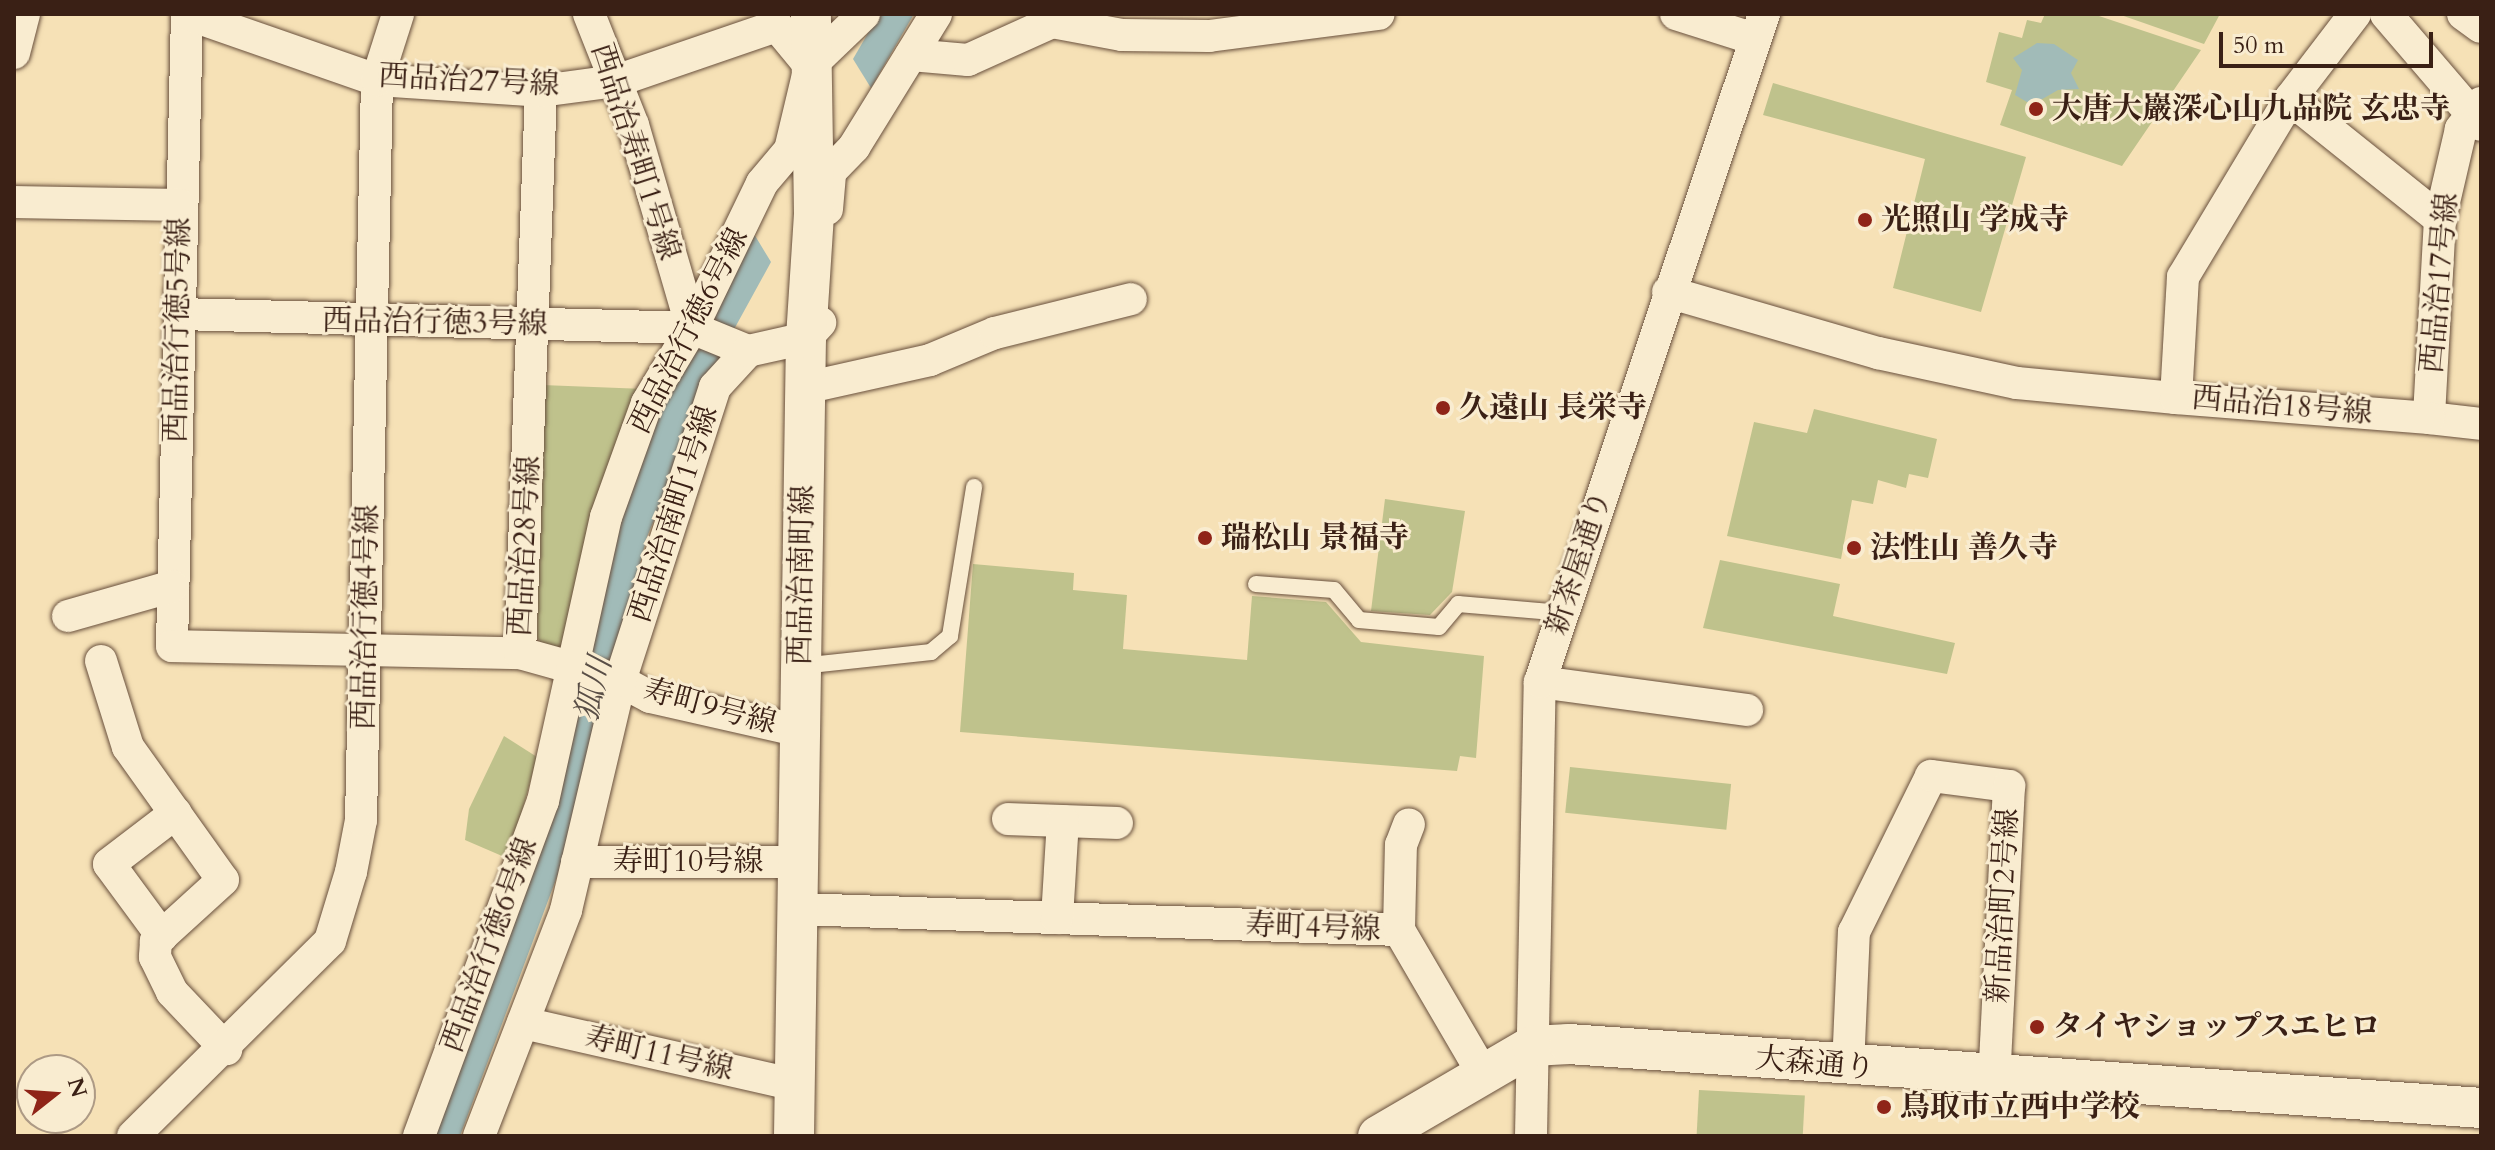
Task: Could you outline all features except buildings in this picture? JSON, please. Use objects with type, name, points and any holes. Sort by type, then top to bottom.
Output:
[{"type":"street","points":[[14,53],[24,14]]},
{"type":"street","name":"西品治27号線","points":[[187,14],[239,22],[377,80],[541,91],[616,81],[777,26],[810,66]]},
{"type":"street","name":"西品治行徳5号線","points":[[172,646],[180,205],[187,14]]},
{"type":"street","name":"西品治行徳4号線","points":[[133,1136],[226,1049],[330,941],[361,820],[377,80],[398,14]]},
{"type":"street","name":"西品治寿町1号線","points":[[589,14],[616,81],[696,330]]},
{"type":"street","name":"西品治南町線","points":[[794,1136],[806,338],[814,213],[811,14]]},
{"type":"street","points":[[810,66],[864,14]]},
{"type":"street","points":[[741,348],[806,338],[819,327],[830,172],[854,147],[936,14]]},
{"type":"street","points":[[911,55],[968,60],[1052,22],[1122,35],[1209,36],[1379,14]]},
{"type":"street","points":[[1676,14],[1759,26]]},
{"type":"street","name":"西品治18号線","points":[[2355,14],[2290,99],[2183,277],[2176,398],[2429,418]]},
{"type":"street","points":[[2386,14],[2478,114]]},
{"type":"street","points":[[2463,14],[2481,27]]},
{"type":"street","name":"新茶屋通り","points":[[1531,1136],[1540,682],[1759,26]]},
{"type":"street","name":"西品治行徳6号線","points":[[419,1136],[543,801],[570,667],[606,517],[642,418],[696,330],[762,183],[790,150],[810,66]]},
{"type":"street","name":"西品治28号線","points":[[172,646],[364,646],[520,653],[541,91]]},
{"type":"street","points":[[2290,99],[2440,219]]},
{"type":"street","name":"西品治17号線","points":[[2429,418],[2440,219],[2478,114]]},
{"type":"street","points":[[14,202],[180,205]]},
{"type":"street","points":[[1668,292],[1878,353],[2017,383],[2176,398]]},
{"type":"street","points":[[805,388],[930,360],[995,333],[1131,299]]},
{"type":"street","name":"西品治行徳3号線","points":[[179,314],[373,324],[696,330],[741,348]]},
{"type":"street","name":"西品治南町1号線","points":[[479,1136],[523,1023],[577,862],[620,681],[715,387],[741,348]]},
{"type":"street","points":[[2429,418],[2481,424]]},
{"type":"street","points":[[68,616],[173,586]]},
{"type":"street","name":"寿町9号線","points":[[520,653],[620,681],[650,697],[801,731]]},
{"type":"street","points":[[101,661],[128,747],[223,880],[162,936],[155,957],[172,992],[226,1049]]},
{"type":"street","points":[[1540,682],[1747,710]]},
{"type":"street","name":"新品治町2号線","points":[[1848,1067],[1854,932],[1931,776],[2009,786],[1994,1079]]},
{"type":"street","points":[[162,936],[109,864],[176,813]]},
{"type":"street","points":[[1008,819],[1117,823]]},
{"type":"street","points":[[1057,918],[1063,821]]},
{"type":"street","points":[[1399,930],[1401,845],[1409,824]]},
{"type":"street","name":"寿町10号線","points":[[577,862],[799,862]]},
{"type":"street","name":"寿町4号線","points":[[798,909],[1399,930],[1482,1072]]},
{"type":"street","name":"寿町11号線","points":[[523,1023],[795,1085]]},
{"type":"street","points":[[1389,1133],[1482,1072],[1532,1046]]},
{"type":"street","name":"大森通り","points":[[1532,1046],[1994,1079],[2481,1108]]},
{"type":"lane","points":[[801,666],[931,652],[950,636],[974,487]]},
{"type":"lane","points":[[1256,584],[1334,590],[1359,620],[1439,627],[1458,604],[1562,613]]},
{"type":"green space","points":[[2045,14],[2093,14],[2201,50],[2122,166],[2000,125],[2012,90],[1986,82],[1999,32],[2022,38],[2027,20],[2041,23]]},
{"type":"green space","points":[[2118,14],[2220,14],[2204,44]]},
{"type":"green space","points":[[1773,83],[2026,157],[1981,312],[1893,288],[1925,159],[1763,115]]},
{"type":"green space","points":[[542,385],[645,389],[589,533],[561,648],[546,650],[537,637]]},
{"type":"green space","points":[[1814,409],[1937,439],[1928,478],[1909,474],[1906,488],[1878,480],[1873,504],[1852,500],[1841,559],[1727,536],[1754,422],[1807,433]]},
{"type":"green space","points":[[1385,499],[1465,511],[1452,592],[1430,615],[1371,611]]},
{"type":"green space","points":[[1720,560],[1840,584],[1833,616],[1955,643],[1947,674],[1703,628]]},
{"type":"green space","points":[[973,564],[1074,573],[1073,590],[1127,595],[1123,649],[1247,660],[1252,596],[1326,602],[1361,642],[1484,656],[1476,758],[1460,756],[1457,771],[960,732]]},
{"type":"green space","points":[[504,736],[537,757],[509,859],[465,840],[469,809]]},
{"type":"green space","points":[[1570,767],[1731,784],[1726,830],[1565,813]]},
{"type":"green space","points":[[1699,1090],[1805,1096],[1803,1136],[1697,1136]]},
{"type":"water","points":[[879,14],[914,14],[871,88],[853,59]]},
{"type":"water","points":[[2037,43],[2054,44],[2078,60],[2071,73],[2079,89],[2058,90],[2032,105],[2015,95],[2022,70],[2013,58]]},
{"type":"water","name":"狐川","points":[[754,234],[771,262],[732,333],[647,537],[558,874],[460,1136],[431,1136],[604,559],[651,429]]},
{"type":"place","name":"大唐大巖深心山九品院 玄忠寺","points":[[2036,109]]},
{"type":"place","name":"光照山 学成寺","points":[[1865,220]]},
{"type":"place","name":"久遠山 長栄寺","points":[[1443,408]]},
{"type":"place","name":"瑞松山 景福寺","points":[[1205,538]]},
{"type":"place","name":"法性山 善久寺","points":[[1854,548]]},
{"type":"place","name":"タイヤショップスエヒロ","points":[[2037,1027]]},
{"type":"place","name":"鳥取市立西中学校","points":[[1884,1107]]}]
